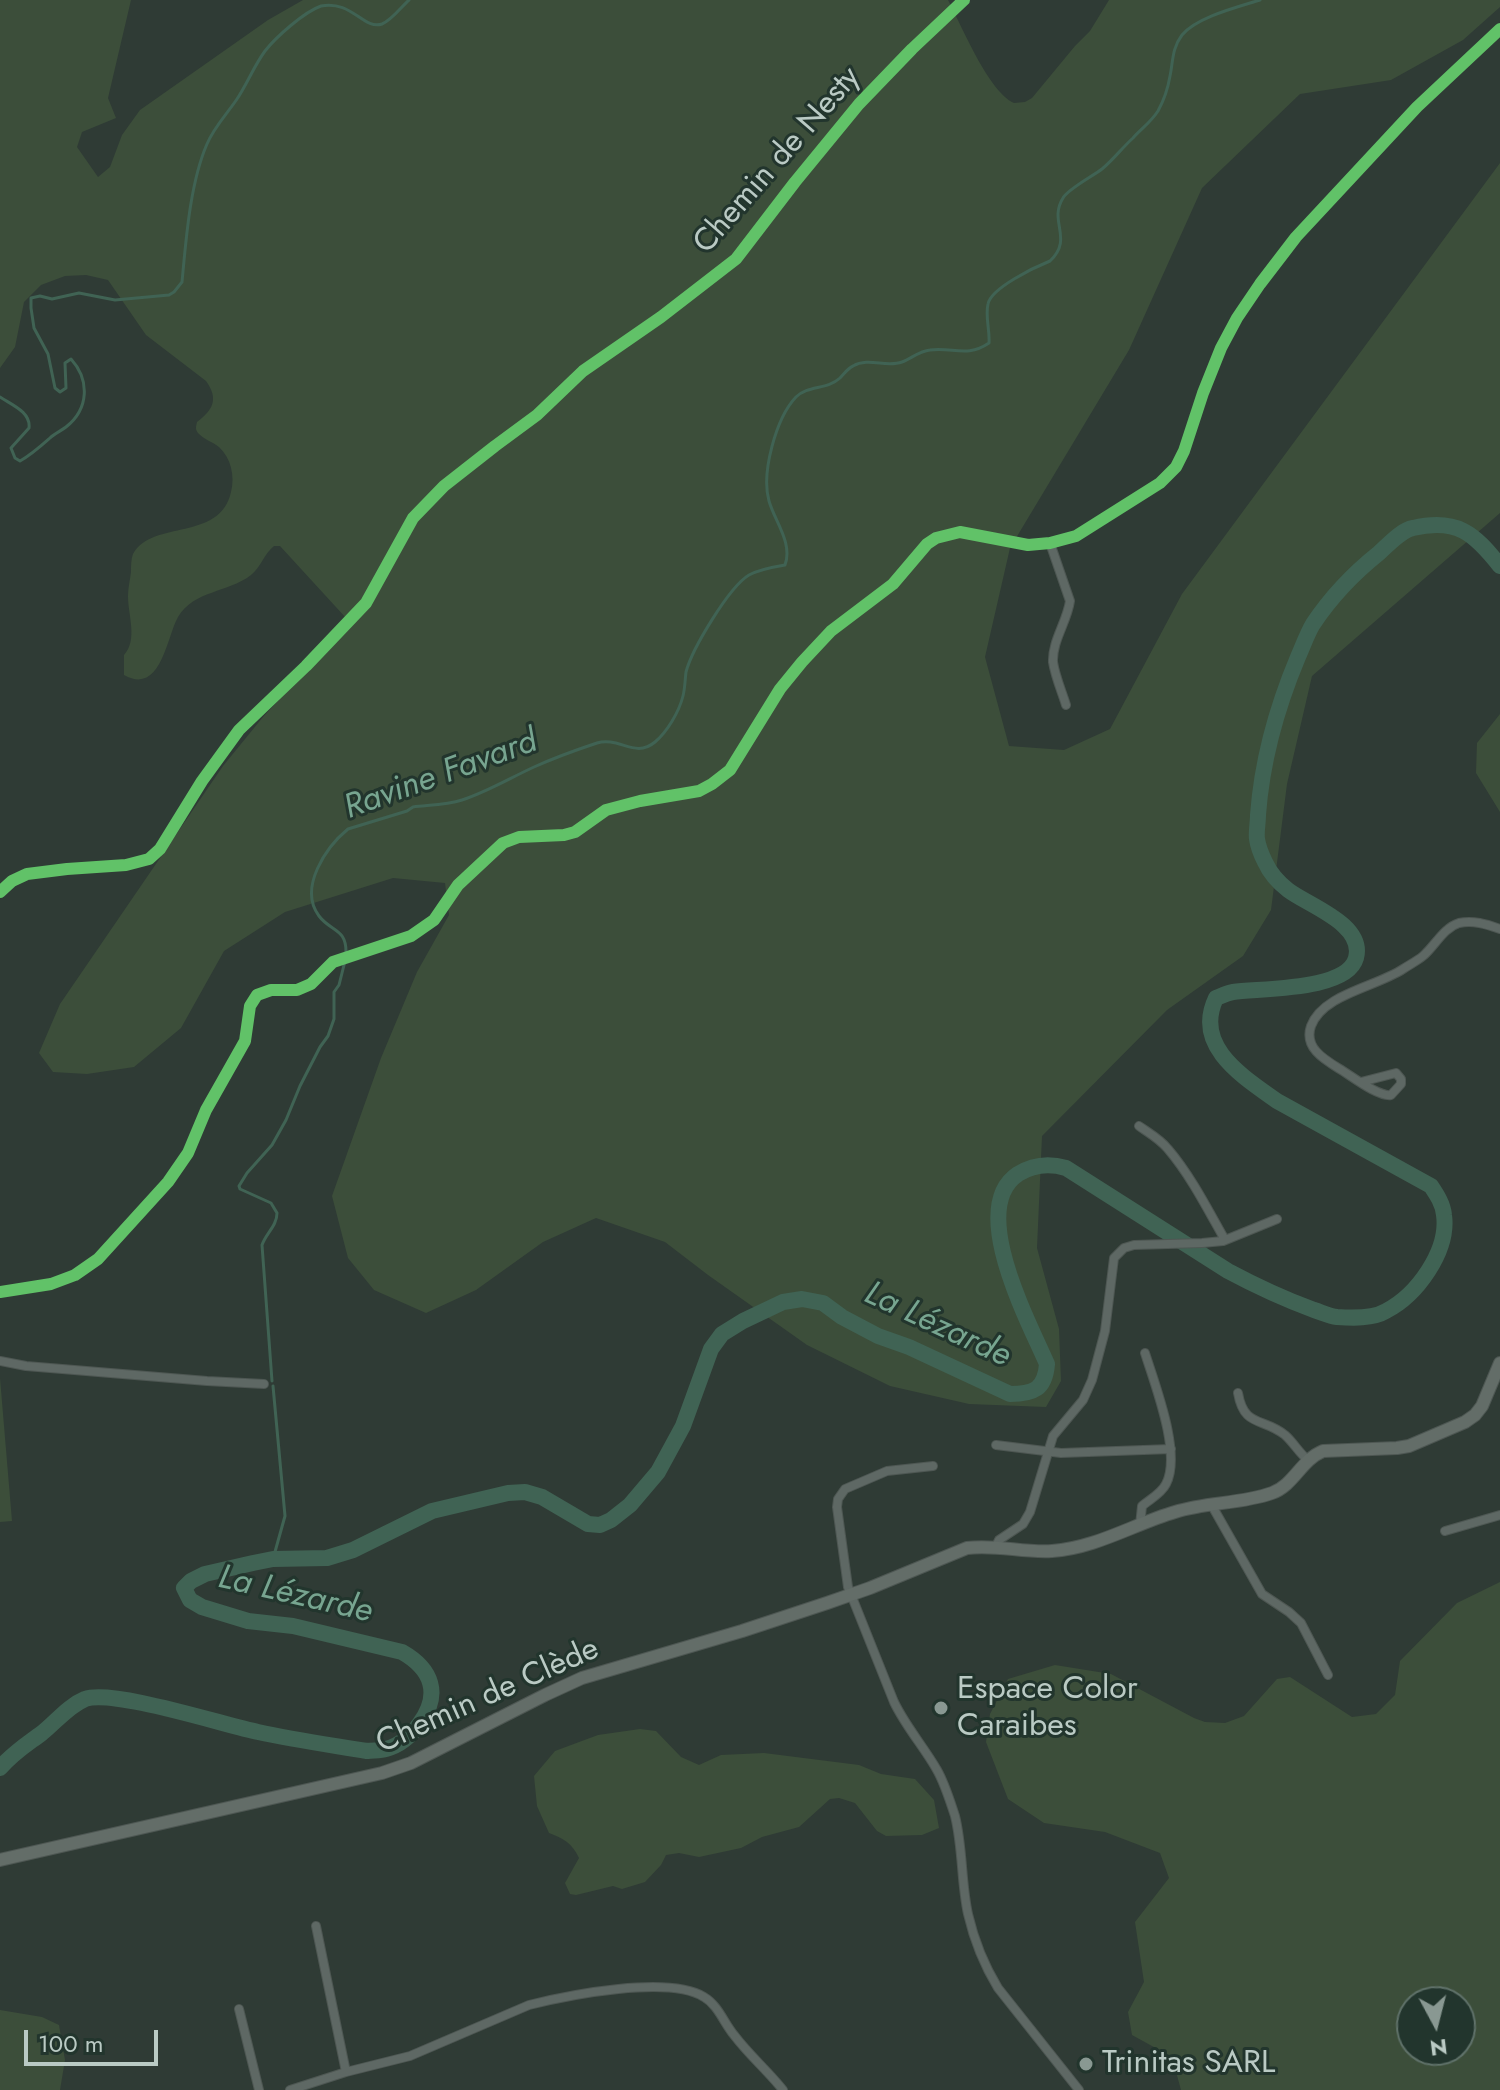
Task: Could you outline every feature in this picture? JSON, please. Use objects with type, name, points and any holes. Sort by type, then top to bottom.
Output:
[{"type":"main road","points":[[1308,1460],[1323,1451],[1409,1446],[1465,1422],[1482,1406],[1500,1363]]},
{"type":"main road","name":"Chemin de Clède","points":[[0,1860],[382,1773],[411,1763],[582,1678],[851,1595],[967,1548],[996,1546],[1054,1551],[1093,1542],[1171,1513],[1273,1493],[1288,1485],[1308,1460]]},
{"type":"street","name":"Chemin de Nesty","points":[[0,892],[12,881],[27,874],[126,865],[149,859],[160,849],[202,781],[239,730],[366,603],[413,518],[444,486],[537,415],[583,371],[661,317],[736,259],[859,104],[964,0]]},
{"type":"street","points":[[0,1292],[51,1284],[75,1275],[98,1259],[168,1182],[188,1153],[206,1110],[245,1041],[250,1006],[257,995],[271,990],[297,990],[311,984],[333,962],[411,936],[434,920],[458,885],[503,843],[519,837],[575,832],[606,810],[699,791],[712,784],[730,770],[780,689],[802,662],[831,631],[893,584],[927,544],[936,538],[960,532],[1028,545],[1050,543],[1076,536],[1160,483],[1176,467],[1221,348],[1260,284],[1296,237],[1417,107],[1500,29]]},
{"type":"street","points":[[1050,543],[1070,601],[1053,662],[1066,705]]},
{"type":"street","points":[[1361,1082],[1313,1048],[1309,1032],[1317,1014],[1325,1006],[1392,976],[1424,955],[1450,926],[1473,922],[1500,929]]},
{"type":"street","points":[[1139,1126],[1168,1149],[1225,1240]]},
{"type":"street","points":[[996,1546],[999,1540],[1023,1524],[1030,1512],[1057,1430],[1083,1400],[1092,1380],[1105,1331],[1114,1258],[1124,1248],[1134,1245],[1225,1240],[1277,1219]]},
{"type":"street","points":[[1140,1525],[1142,1506],[1166,1484],[1171,1449],[1145,1353]]},
{"type":"street","points":[[0,1361],[26,1366],[264,1384]]},
{"type":"street","points":[[1238,1393],[1246,1415],[1280,1431],[1308,1460]]},
{"type":"street","points":[[996,1445],[1047,1453],[1171,1449]]},
{"type":"street","points":[[933,1466],[887,1471],[841,1493],[837,1507],[851,1595],[899,1711],[944,1785],[959,1835],[967,1912],[987,1970],[1079,2090]]},
{"type":"street","points":[[1211,1504],[1262,1594],[1301,1623],[1328,1675]]},
{"type":"street","points":[[1445,1531],[1500,1515]]},
{"type":"street","points":[[316,1926],[346,2072]]},
{"type":"street","points":[[290,2090],[410,2056],[529,2005],[618,1990],[667,1987],[689,1990],[714,2005],[734,2036],[783,2090]]},
{"type":"street","points":[[239,2009],[259,2090]]},
{"type":"green space","points":[[0,0],[131,0],[108,98],[116,118],[82,132],[77,147],[98,177],[110,167],[122,135],[140,110],[268,20],[303,0],[948,0],[985,72],[1004,96],[1014,103],[1032,98],[1090,31],[1109,0],[1500,0],[1500,7],[1463,40],[1391,80],[1300,94],[1202,188],[1129,350],[1010,548],[985,657],[1009,746],[1064,750],[1110,729],[1182,594],[1500,163],[1500,513],[1312,676],[1287,784],[1271,910],[1243,956],[1167,1010],[1042,1136],[1037,1248],[1059,1329],[1061,1381],[1046,1407],[969,1404],[890,1386],[807,1345],[665,1242],[596,1218],[543,1242],[476,1290],[426,1313],[374,1290],[348,1258],[332,1196],[381,1058],[417,972],[449,915],[445,883],[393,878],[285,912],[224,951],[181,1028],[134,1067],[87,1074],[53,1072],[39,1053],[60,1004],[223,766],[263,717],[344,630],[346,618],[280,546],[274,546],[251,575],[185,608],[154,671],[136,679],[124,675],[124,655],[131,642],[128,596],[133,554],[143,543],[155,537],[214,518],[224,508],[231,492],[232,474],[223,451],[196,430],[197,422],[212,404],[210,387],[146,335],[108,280],[86,275],[65,276],[41,285],[24,302],[15,347],[0,368]]},
{"type":"green space","points":[[1500,714],[1500,812],[1476,773],[1477,743]]},
{"type":"green space","points":[[0,1378],[12,1521],[0,1522]]},
{"type":"green space","points":[[1500,1582],[1500,2090],[1181,2090],[1172,2057],[1132,2035],[1128,2012],[1144,1982],[1135,1922],[1169,1878],[1160,1853],[1105,1832],[1044,1823],[1008,1799],[986,1742],[990,1714],[1008,1679],[1055,1665],[1111,1674],[1205,1722],[1225,1723],[1244,1716],[1277,1679],[1290,1677],[1352,1717],[1376,1714],[1395,1695],[1400,1661],[1457,1603]]},
{"type":"green space","points":[[640,1729],[656,1731],[681,1757],[699,1765],[721,1755],[764,1753],[859,1765],[881,1774],[915,1779],[934,1800],[939,1828],[922,1835],[886,1836],[877,1831],[855,1803],[839,1798],[830,1799],[799,1827],[762,1837],[741,1848],[699,1857],[679,1853],[666,1855],[645,1882],[622,1889],[613,1886],[570,1894],[565,1883],[579,1858],[567,1842],[549,1833],[537,1806],[534,1776],[555,1751],[598,1735]]},
{"type":"green space","points":[[0,2010],[42,2017],[59,2025],[65,2060],[60,2090],[0,2090]]},
{"type":"waterway","points":[[0,397],[20,410],[29,422],[29,428],[11,448],[15,458],[20,461],[74,420],[83,403],[81,376],[71,359],[65,363],[66,388],[60,392],[55,388],[48,354],[34,328],[31,298],[40,296],[52,299],[79,293],[115,300],[174,292],[182,282],[187,230],[201,159],[217,126],[241,93],[265,51],[291,26],[321,6],[341,7],[375,25],[389,20],[409,0]]},
{"type":"waterway","name":"Ravine Favard","points":[[346,954],[344,939],[319,916],[313,905],[313,881],[331,846],[348,829],[413,807],[471,797],[565,754],[597,743],[613,742],[641,748],[655,742],[676,715],[690,662],[722,605],[749,575],[785,565],[787,549],[769,501],[767,476],[772,446],[782,418],[796,397],[835,382],[859,363],[896,364],[926,351],[967,351],[989,343],[987,309],[991,298],[1014,279],[1050,261],[1057,253],[1061,237],[1058,215],[1063,198],[1106,165],[1155,115],[1166,94],[1175,50],[1182,35],[1207,18],[1260,0]]},
{"type":"waterway","name":"La Lézarde","points":[[0,1768],[73,1706],[85,1699],[99,1697],[143,1703],[272,1735],[367,1751],[384,1750],[401,1742],[420,1723],[430,1702],[430,1683],[412,1659],[402,1652],[293,1626],[248,1621],[202,1607],[190,1600],[184,1588],[205,1574],[253,1563],[273,1559],[327,1558],[353,1550],[432,1511],[508,1493],[525,1492],[542,1497],[588,1524],[600,1525],[611,1520],[630,1505],[658,1472],[683,1426],[711,1349],[722,1334],[783,1302],[802,1299],[823,1303],[878,1336],[1010,1394],[1032,1391],[1044,1379],[1047,1364],[1016,1294],[1000,1238],[998,1212],[1004,1190],[1018,1174],[1036,1166],[1066,1168],[1228,1271],[1314,1310],[1337,1317],[1362,1317],[1381,1314],[1398,1304],[1419,1283],[1441,1243],[1443,1211],[1433,1189],[1277,1101],[1249,1081],[1216,1045],[1211,1031],[1211,1015],[1216,998],[1233,992],[1321,982],[1349,969],[1356,958],[1357,946],[1352,935],[1333,917],[1278,881],[1269,870],[1257,839],[1263,774],[1277,714],[1313,624],[1352,577],[1408,529],[1442,525],[1463,531],[1482,545],[1500,566]]},
{"type":"waterway","name":"Ravine Favard","points":[[272,1381],[262,1245],[277,1213],[271,1203],[239,1186],[272,1145],[328,1036],[334,1019],[334,992],[345,961]]},
{"type":"waterway","name":"Ravine Favard","points":[[273,1386],[285,1516],[273,1559]]},
{"type":"cycle path","points":[[0,892],[12,881],[27,874],[126,865],[149,859],[160,849],[202,781],[239,730],[366,603],[413,518],[444,486],[537,415],[583,371],[661,317],[736,259],[859,104],[964,0]]},
{"type":"cycle path","points":[[0,1292],[51,1284],[75,1275],[98,1259],[168,1182],[188,1153],[206,1110],[245,1041],[250,1006],[257,995],[271,990],[297,990],[311,984],[333,962],[411,936],[434,920],[458,885],[503,843],[519,837],[575,832],[606,810],[699,791],[712,784],[730,770],[780,689],[802,662],[831,631],[893,584],[927,544],[936,538],[960,532],[1028,545],[1050,543],[1076,536],[1160,483],[1176,467],[1221,348],[1260,284],[1296,237],[1417,107],[1500,29]]},
{"type":"place","name":"Espace Color Caraibes","points":[[941,1708]]},
{"type":"place","name":"Trinitas SARL","points":[[1086,2064]]}]
